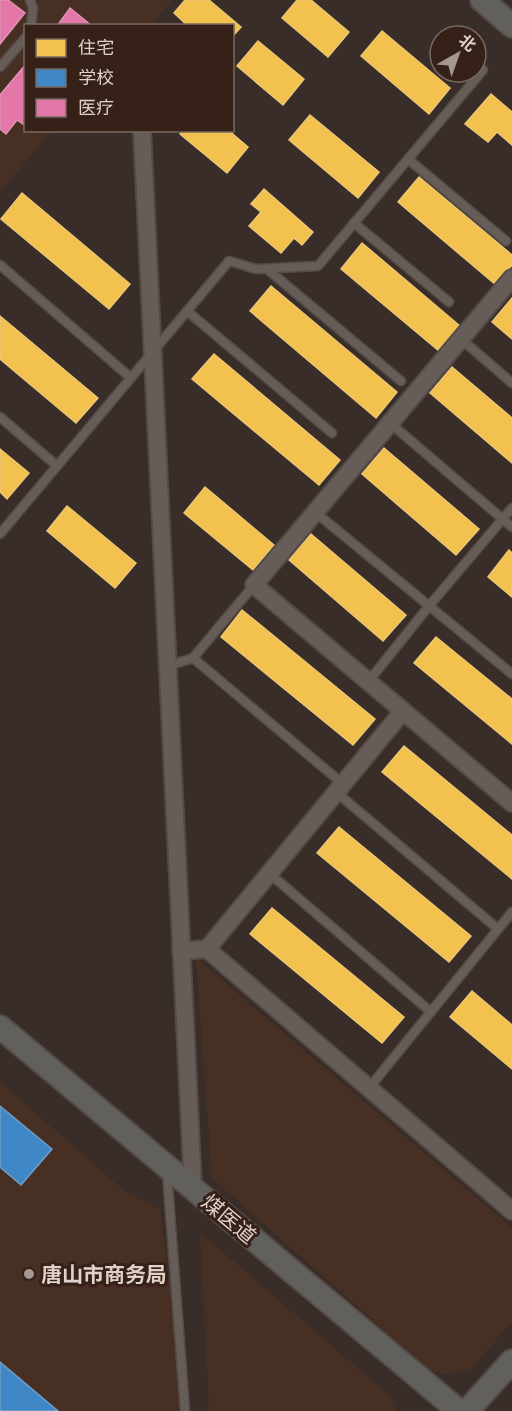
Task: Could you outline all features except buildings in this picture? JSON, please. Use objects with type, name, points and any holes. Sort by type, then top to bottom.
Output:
[{"type":"street","points":[[482,0],[512,26]]},
{"type":"street","points":[[142,132],[193,1189]]},
{"type":"street","points":[[512,278],[254,585],[512,803]]},
{"type":"street","points":[[207,949],[403,711]]},
{"type":"street","points":[[181,951],[207,949],[512,1211]]},
{"type":"street","name":"煤医道","points":[[0,1027],[459,1411]]},
{"type":"street","points":[[467,1411],[512,1361]]},
{"type":"lane","points":[[30,0],[33,8],[31,24]]},
{"type":"lane","points":[[0,68],[24,39]]},
{"type":"lane","points":[[0,534],[229,261],[256,269],[318,266],[471,84]]},
{"type":"lane","points":[[408,159],[506,241]]},
{"type":"lane","points":[[354,223],[449,302]]},
{"type":"lane","points":[[0,265],[131,378]]},
{"type":"lane","points":[[267,269],[401,381]]},
{"type":"lane","points":[[187,311],[332,433]]},
{"type":"lane","points":[[461,339],[512,382]]},
{"type":"lane","points":[[0,417],[57,466]]},
{"type":"lane","points":[[390,423],[512,526]]},
{"type":"lane","points":[[368,682],[512,508]]},
{"type":"lane","points":[[315,512],[512,674]]},
{"type":"lane","points":[[168,666],[193,658],[254,585]]},
{"type":"lane","points":[[193,658],[498,929]]},
{"type":"lane","points":[[269,873],[431,1012]]},
{"type":"lane","points":[[369,1088],[512,912]]},
{"type":"lane","points":[[167,1167],[185,1411]]},
{"type":"shaded area","points":[[0,0],[172,0],[152,24],[24,24],[24,132],[50,132],[0,193]]},
{"type":"shaded area","points":[[196,958],[512,1228],[512,1322],[471,1369],[450,1375],[430,1371],[212,1178]]},
{"type":"shaded area","points":[[0,1082],[126,1192],[160,1209],[186,1411],[0,1411]]},
{"type":"shaded area","points":[[200,1232],[390,1396],[396,1411],[209,1411]]},
{"type":"place","name":"唐山市商务局","points":[[29,1274]]}]
